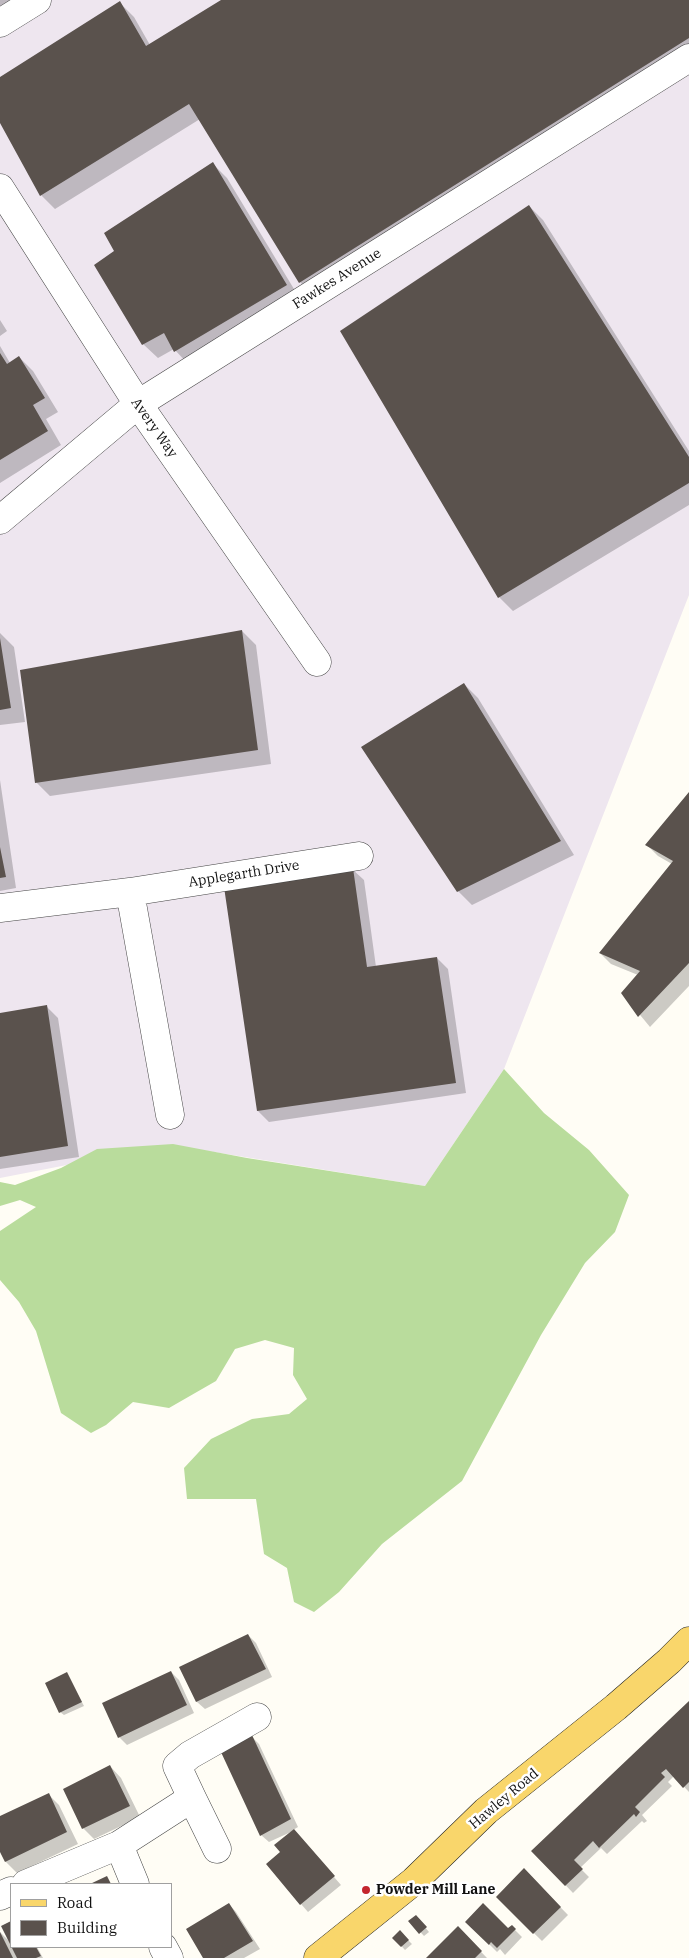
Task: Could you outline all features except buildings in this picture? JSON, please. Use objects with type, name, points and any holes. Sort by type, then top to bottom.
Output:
[{"type":"main road","name":"Hawley Road","points":[[318,1958],[414,1881],[486,1812],[616,1707],[670,1661],[689,1641]]},
{"type":"street","points":[[0,23],[37,0]]},
{"type":"street","name":"Fawkes Avenue","points":[[0,520],[138,404],[689,58]]},
{"type":"street","name":"Avery Way","points":[[0,188],[138,404],[317,662]]},
{"type":"street","name":"Applegarth Drive","points":[[0,908],[130,892],[359,856]]},
{"type":"street","points":[[130,892],[170,1115]]},
{"type":"street","points":[[216,1850],[176,1766],[190,1755],[257,1717]]},
{"type":"street","points":[[28,1883],[119,1844],[192,1798]]},
{"type":"street","points":[[119,1844],[135,1883]]},
{"type":"shaded area","points":[[0,0],[689,0],[689,595],[504,1069],[425,1186],[170,1145],[0,1178]]},
{"type":"green space","points":[[504,1069],[544,1113],[589,1150],[629,1195],[615,1232],[585,1263],[541,1335],[462,1481],[382,1544],[339,1592],[314,1612],[294,1602],[287,1568],[264,1554],[256,1499],[187,1499],[184,1468],[211,1439],[252,1419],[289,1414],[307,1399],[293,1375],[294,1348],[265,1340],[235,1349],[216,1381],[169,1408],[133,1402],[106,1425],[91,1433],[61,1413],[36,1331],[19,1302],[0,1280],[0,1231],[36,1207],[20,1200],[0,1206],[0,1182],[15,1185],[61,1168],[97,1149],[173,1144],[247,1158],[425,1186]]},
{"type":"place","name":"Powder Mill Lane","points":[[366,1890]]}]
